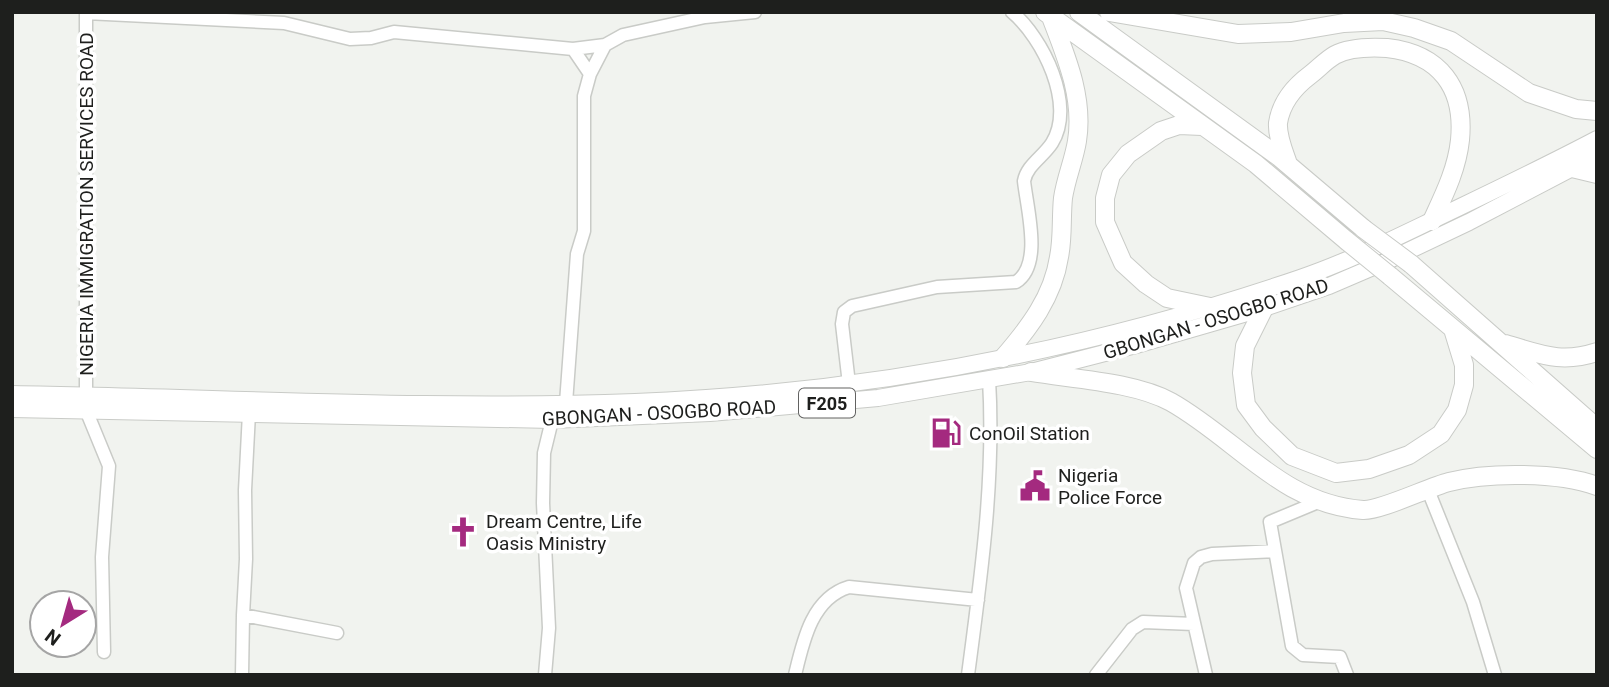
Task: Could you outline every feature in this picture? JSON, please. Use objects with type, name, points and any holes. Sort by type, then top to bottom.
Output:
[{"type":"highway","points":[[1079,12],[1288,164],[1364,229],[1411,264],[1597,428]]},
{"type":"highway","points":[[1109,12],[1238,34],[1291,32],[1383,20],[1415,27],[1451,41],[1529,93],[1576,109],[1597,111]]},
{"type":"highway","points":[[1048,14],[1256,164],[1597,449]]},
{"type":"highway","points":[[1003,358],[1037,315],[1055,278],[1060,254],[1063,196],[1077,143],[1077,97],[1048,14]]},
{"type":"highway","points":[[1288,164],[1278,125],[1283,104],[1300,83],[1335,55],[1359,48],[1379,47],[1403,50],[1425,58],[1437,66],[1452,89],[1459,106],[1460,120],[1460,141],[1452,176],[1432,221]]},
{"type":"highway","points":[[1202,126],[1179,125],[1161,131],[1128,154],[1111,175],[1105,198],[1105,222],[1123,263],[1146,284],[1167,298],[1210,307]]},
{"type":"highway","points":[[1572,168],[1597,174]]},
{"type":"highway","points":[[1264,308],[1245,346],[1242,373],[1246,405],[1263,428],[1292,456],[1336,473],[1369,469],[1409,455],[1441,434],[1457,410],[1464,386],[1464,365],[1453,329]]},
{"type":"highway","points":[[1499,342],[1559,358],[1576,359],[1597,352]]},
{"type":"highway","points":[[1031,372],[1116,384],[1168,401],[1218,433],[1255,464],[1318,502],[1366,510],[1451,482],[1505,476],[1555,475],[1597,486]]},
{"type":"main road","name":"GBONGAN - OSOGBO ROAD","points":[[12,409],[86,402],[465,404],[672,399],[849,384],[1003,358],[1100,338],[1304,277],[1373,249],[1597,139]]},
{"type":"main road","name":"GBONGAN - OSOGBO ROAD","points":[[12,394],[248,413],[552,420],[710,413],[878,398],[1031,372],[1264,308],[1329,286],[1385,262],[1469,222],[1597,155]]},
{"type":"street","points":[[86,13],[284,23],[350,39],[371,38],[394,32],[573,49],[605,44],[623,35],[705,17],[755,12]]},
{"type":"street","points":[[849,384],[842,324],[844,312],[852,306],[937,287],[1016,282],[1024,277],[1030,267],[1032,246],[1024,181],[1026,173],[1051,144],[1058,130],[1060,105],[1043,50],[1012,12]]},
{"type":"street","name":"NIGERIA IMMIGRATION SERVICES ROAD","points":[[86,13],[86,402]]},
{"type":"street","points":[[565,403],[577,254],[584,231],[584,96],[590,74],[605,44]]},
{"type":"street","points":[[573,49],[590,74]]},
{"type":"street","points":[[968,675],[982,566],[992,423],[989,379]]},
{"type":"street","points":[[86,402],[108,466],[102,557],[104,652]]},
{"type":"street","points":[[242,675],[248,413]]},
{"type":"street","points":[[545,675],[549,628],[543,503],[544,453],[552,420]]},
{"type":"street","points":[[1428,490],[1474,602],[1494,675]]},
{"type":"street","points":[[1318,502],[1270,522],[1292,646],[1303,655],[1340,657],[1347,675]]},
{"type":"street","points":[[1206,675],[1186,588],[1194,563],[1201,557],[1212,554],[1275,551]]},
{"type":"street","points":[[796,675],[803,642],[813,619],[824,601],[837,590],[849,587],[978,600]]},
{"type":"street","points":[[243,615],[337,633]]},
{"type":"street","points":[[1096,675],[1132,629],[1143,621],[1194,624]]},
{"type":"place","name":"ConOil Station","points":[[946,433]]},
{"type":"place","name":"Nigeria Police Force","points":[[1035,486]]},
{"type":"place","name":"Dream Centre, Life Oasis Ministry","points":[[463,532]]}]
